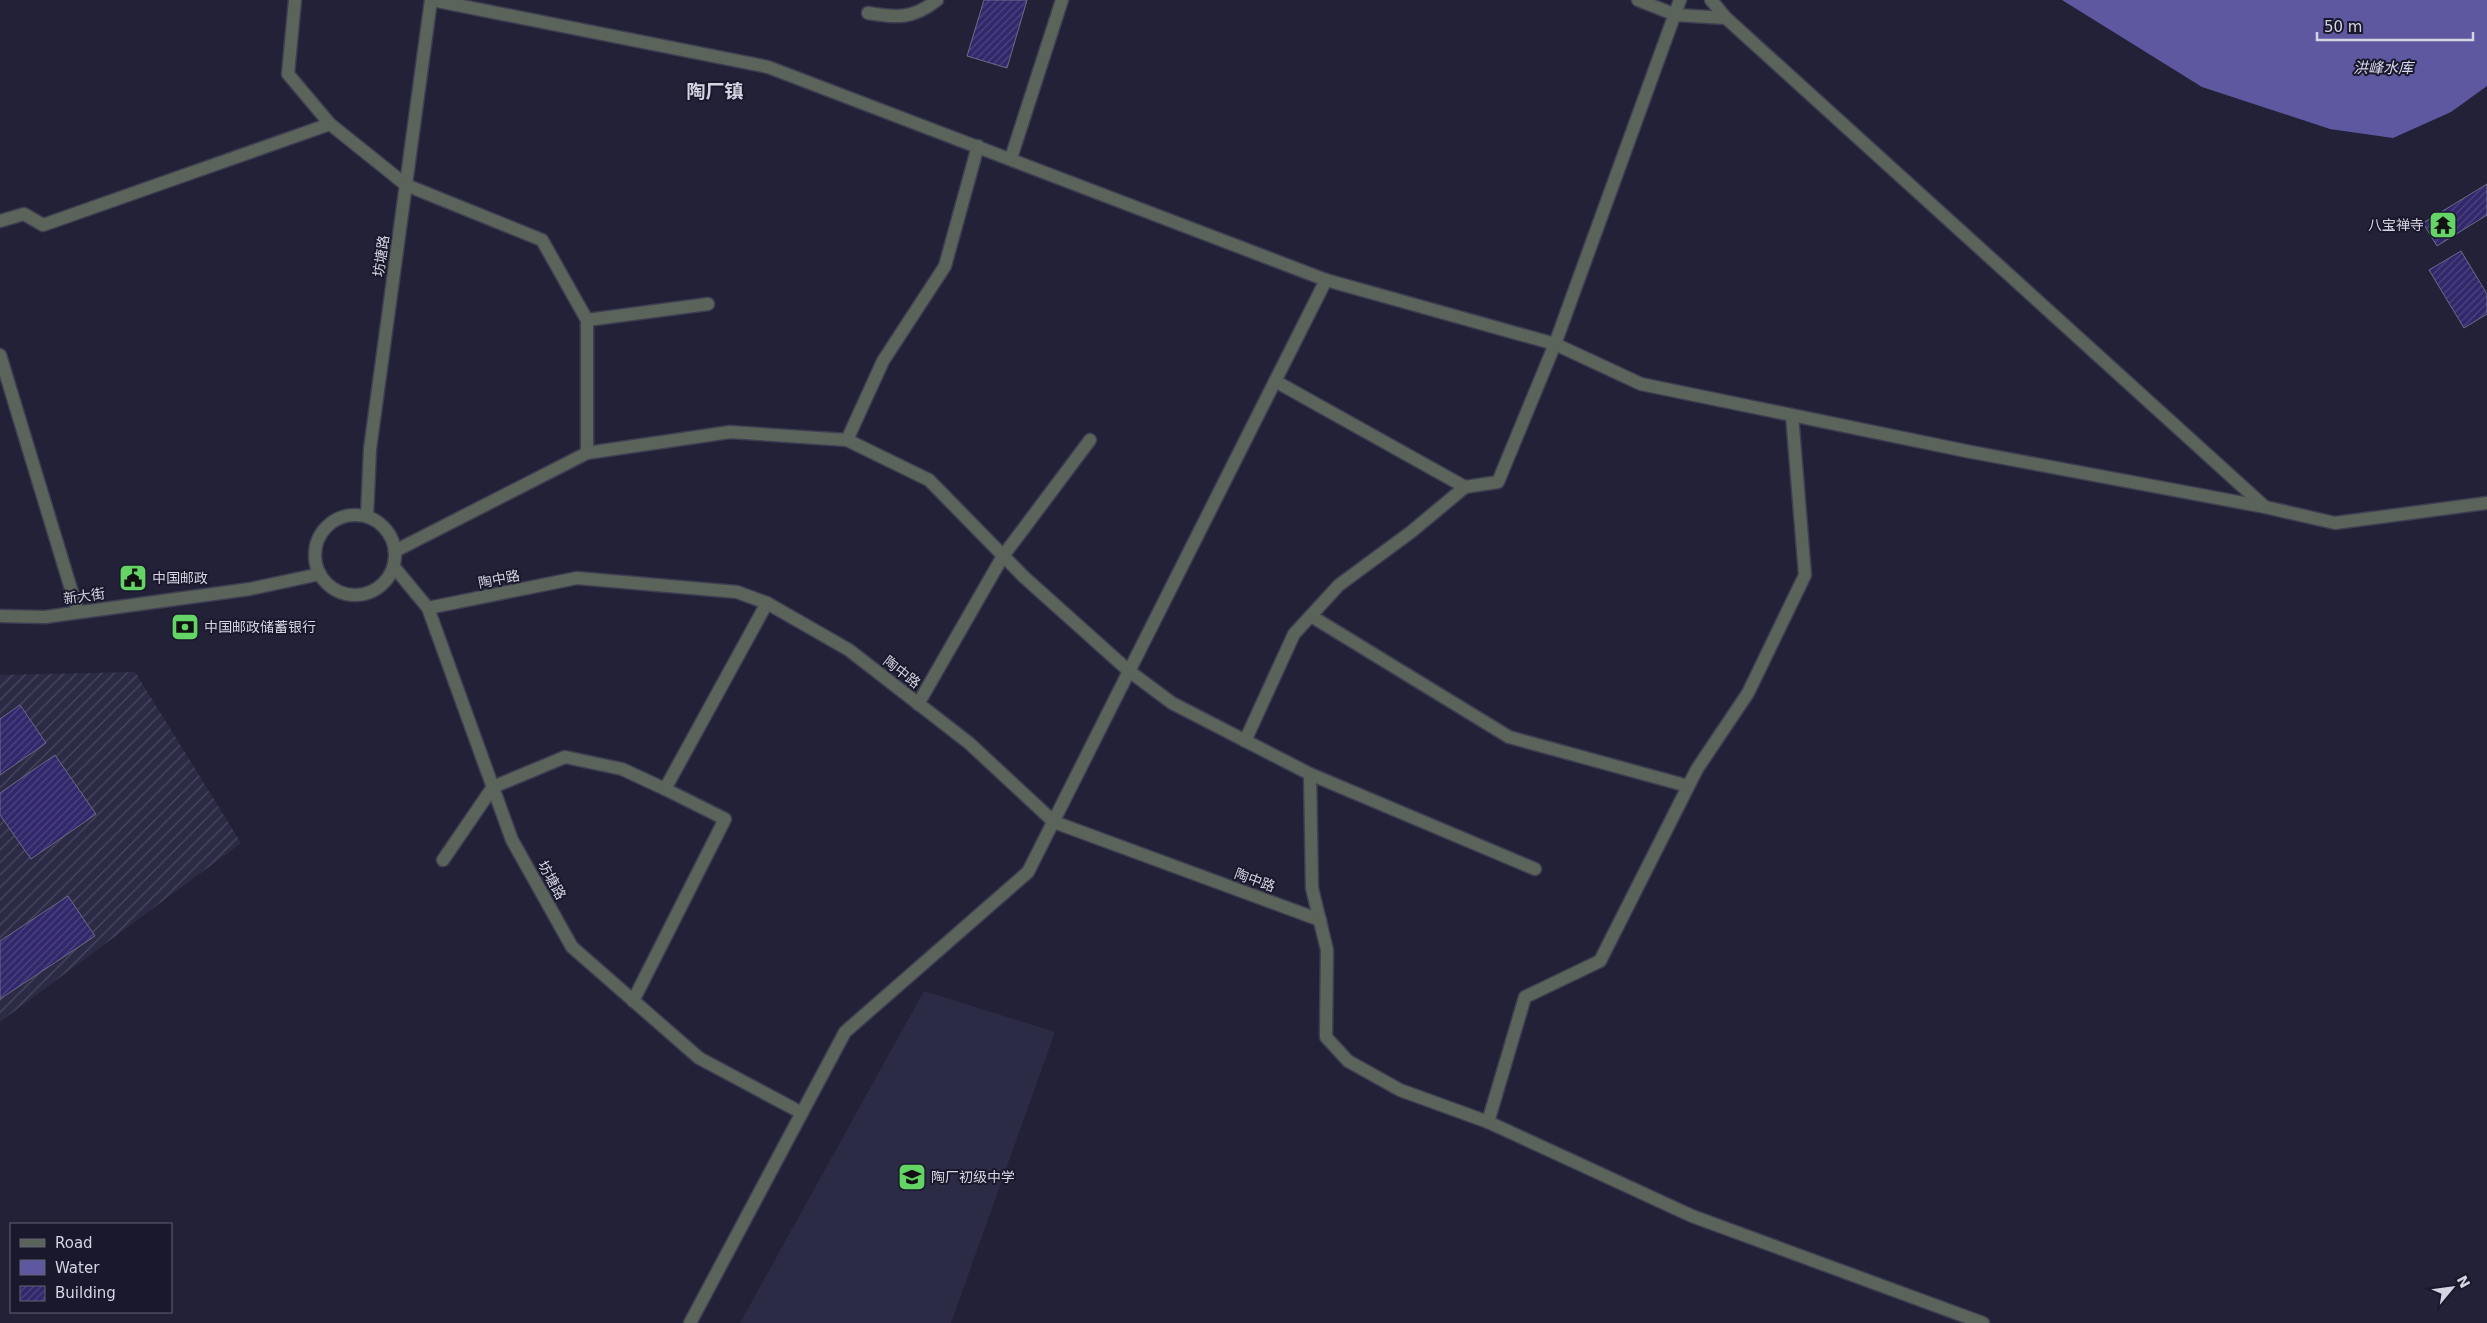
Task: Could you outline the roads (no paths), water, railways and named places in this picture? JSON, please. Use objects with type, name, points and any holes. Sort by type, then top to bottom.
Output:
[{"type":"street","points":[[295,0],[288,74],[330,124],[406,185],[542,240],[586,320],[587,452]]},
{"type":"street","points":[[432,0],[768,67],[1011,158],[1326,280],[1555,344],[1640,384],[1966,451],[2265,507],[2335,522],[2487,503]]},
{"type":"street","name":"坊塘路","points":[[367,516],[370,449],[432,0]]},
{"type":"street","points":[[868,14],[896,18],[928,8],[937,0]]},
{"type":"street","points":[[1011,158],[1062,0]]},
{"type":"street","points":[[1638,0],[1676,15],[1726,18]]},
{"type":"street","points":[[1245,741],[1294,634],[1339,585],[1411,532],[1465,486],[1498,482],[1555,344],[1680,0]]},
{"type":"street","points":[[1711,0],[1726,18],[2265,507]]},
{"type":"street","points":[[0,221],[24,214],[43,225],[330,124]]},
{"type":"street","points":[[846,440],[883,360],[945,266],[978,146]]},
{"type":"street","points":[[690,1323],[845,1032],[1028,872],[1326,280]]},
{"type":"street","points":[[586,320],[708,304]]},
{"type":"street","points":[[0,355],[78,612]]},
{"type":"street","points":[[1275,381],[1465,486]]},
{"type":"street","points":[[1488,1122],[1525,997],[1600,961],[1697,769],[1748,693],[1805,575],[1792,415]]},
{"type":"street","points":[[396,551],[587,452],[730,432],[846,440],[928,480],[1003,556],[1129,671],[1172,703],[1310,774],[1535,869]]},
{"type":"street","points":[[918,704],[1003,556],[1090,440]]},
{"type":"street","points":[[351,514],[367,516],[381,524],[391,536],[396,551],[394,567],[387,581],[374,591],[359,595],[343,594],[330,586],[320,574],[315,559],[317,543],[324,529],[336,519],[351,514]]},
{"type":"street","name":"坊塘路","points":[[394,567],[428,608],[512,840],[572,947],[699,1058],[802,1113]]},
{"type":"street","name":"新大街","points":[[0,616],[45,617],[250,589],[320,574]]},
{"type":"street","name":"陶中路","points":[[428,608],[577,578],[737,592],[767,603],[849,650],[969,743],[1054,822],[1320,920]]},
{"type":"street","points":[[665,788],[767,603]]},
{"type":"street","points":[[1311,616],[1509,737],[1688,786]]},
{"type":"street","points":[[443,860],[493,787],[565,757],[622,769],[665,788],[726,819],[633,1001]]},
{"type":"street","points":[[1310,774],[1312,888],[1327,950],[1326,1037],[1348,1061],[1400,1090],[1488,1122],[1692,1216],[1983,1323]]},
{"type":"water","name":"洪峰水库","points":[[2062,0],[2487,0],[2487,86],[2451,112],[2393,138],[2330,129],[2202,87]]},
{"type":"place","name":"八宝禅寺","points":[[2443,225]]},
{"type":"place","name":"中国邮政","points":[[133,578]]},
{"type":"place","name":"中国邮政储蓄银行","points":[[185,627]]},
{"type":"place","name":"陶厂初级中学","points":[[912,1177]]},
{"type":"district","name":"陶厂镇","points":[[715,91]]}]
